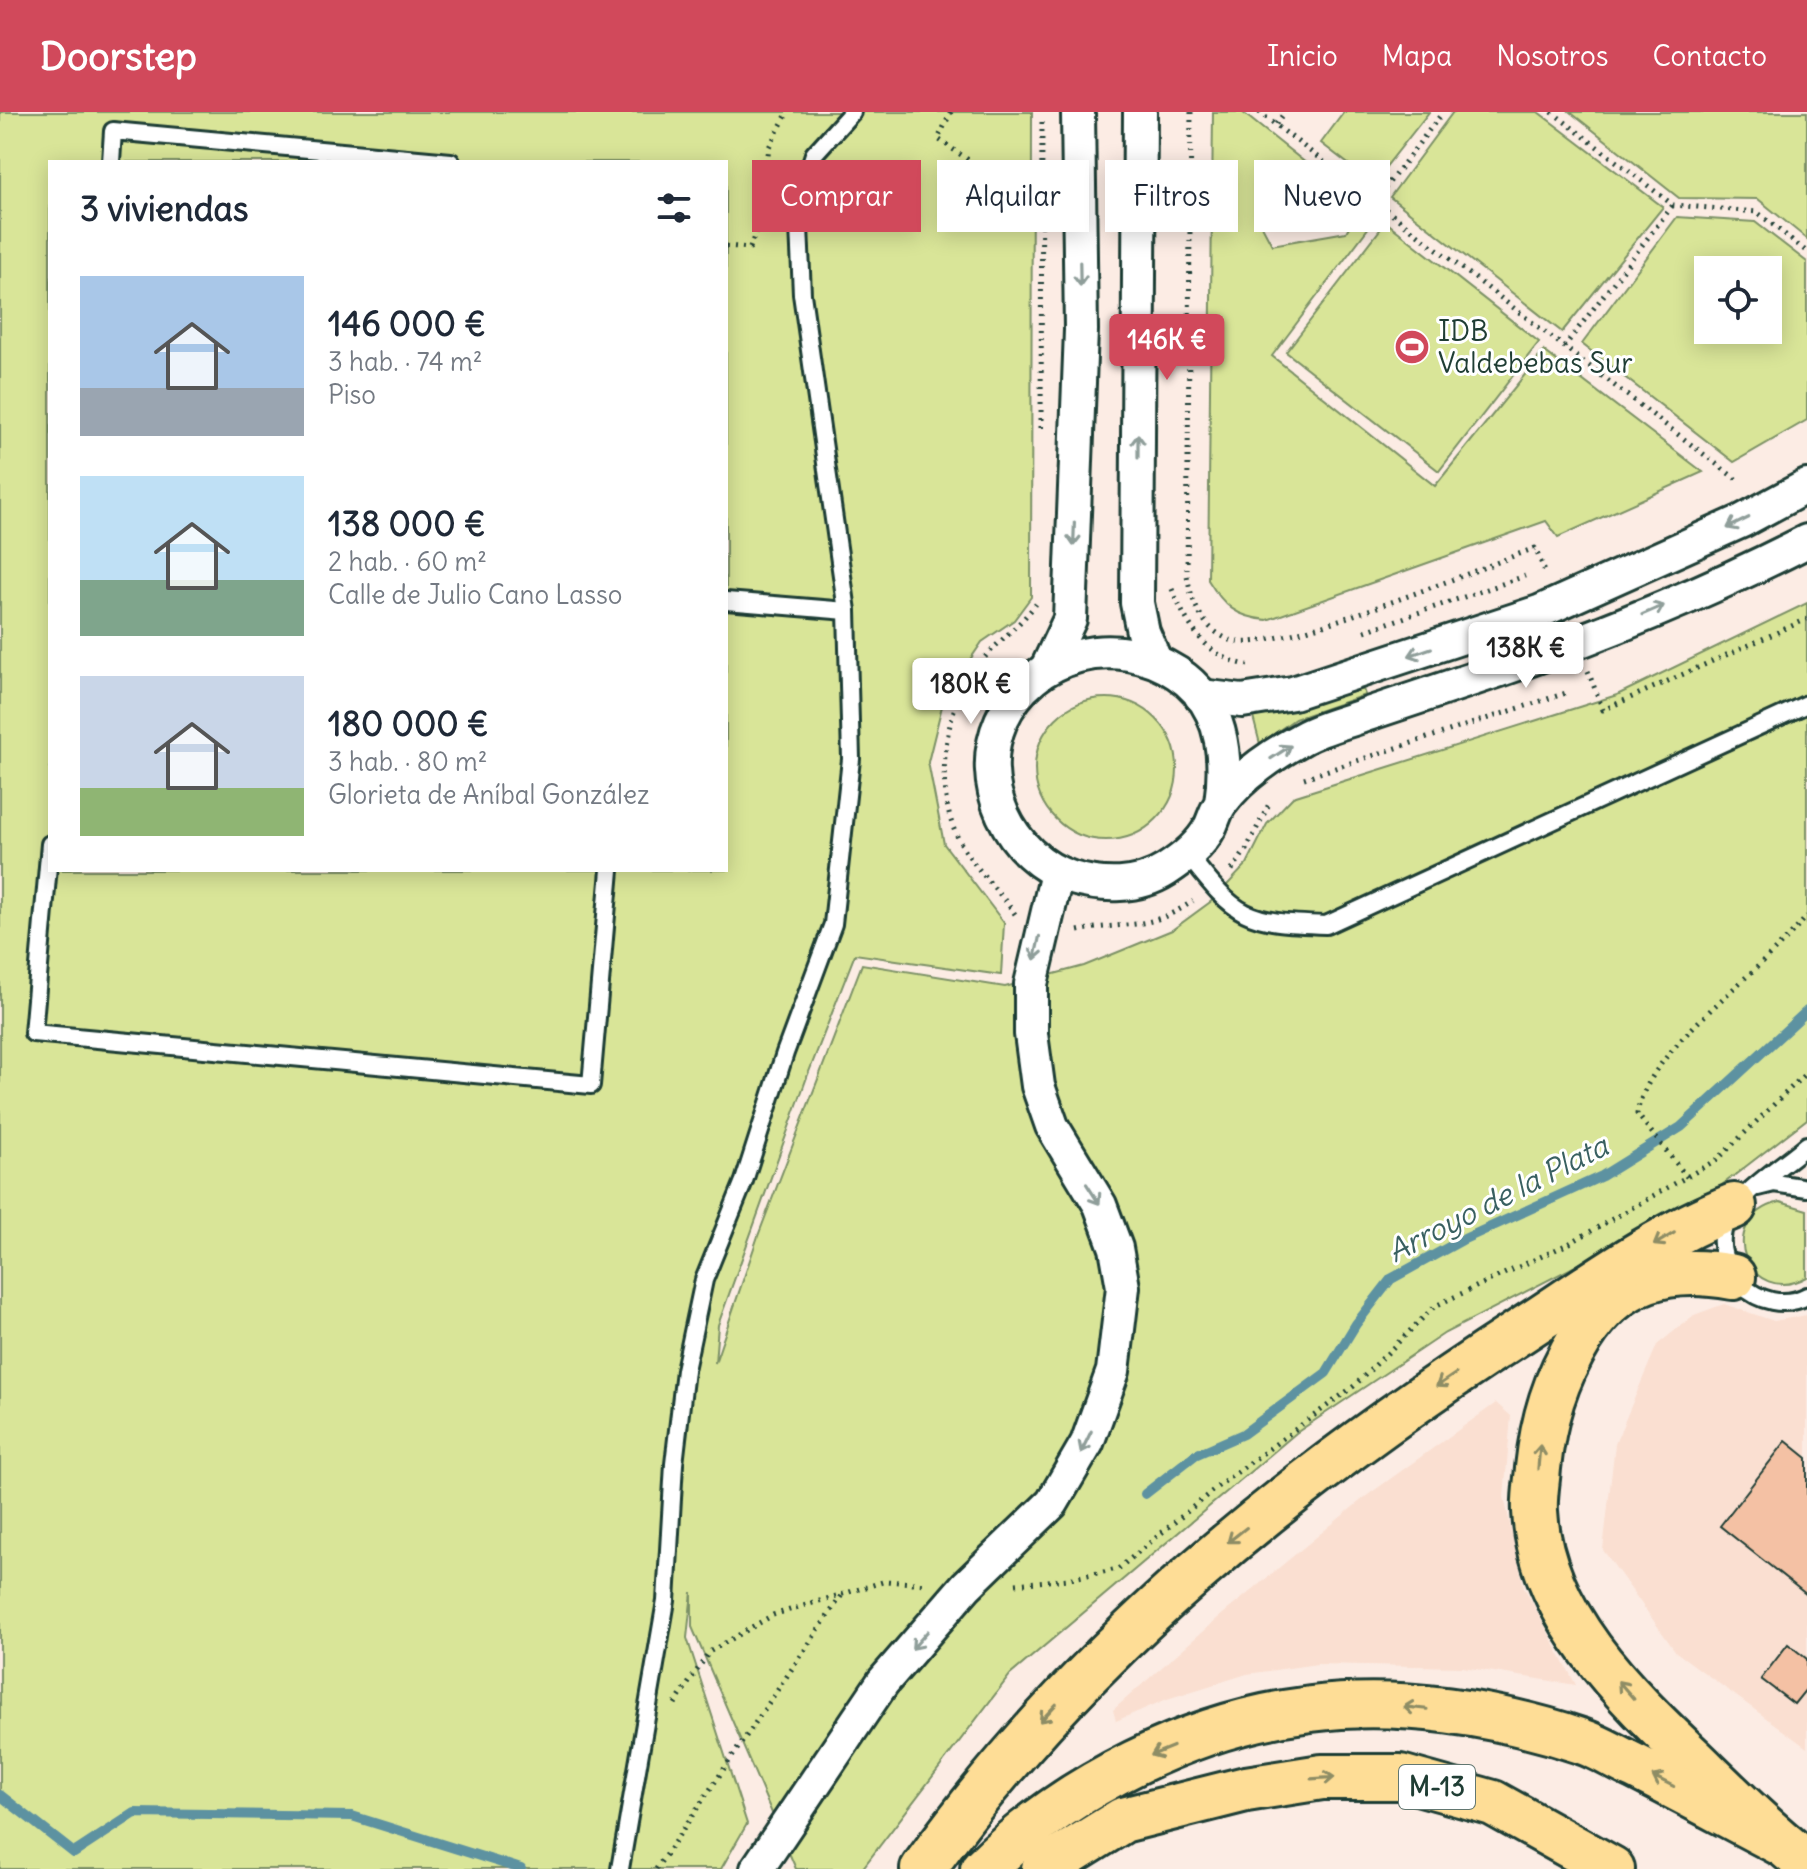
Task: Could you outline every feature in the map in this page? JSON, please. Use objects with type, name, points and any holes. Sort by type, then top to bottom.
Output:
[{"type":"highway","points":[[923,1869],[1005,1760],[1072,1688],[1227,1543],[1380,1425],[1471,1363],[1670,1235],[1746,1197]]},
{"type":"highway","points":[[1733,1277],[1687,1271],[1662,1273],[1638,1283],[1609,1302],[1589,1325],[1568,1358],[1542,1425],[1534,1511],[1547,1572],[1579,1634],[1656,1725],[1794,1853]]},
{"type":"highway","points":[[983,1869],[1076,1797],[1155,1753],[1235,1724],[1312,1709],[1406,1707],[1502,1720],[1583,1742],[1794,1853]]},
{"type":"highway","name":"M-13","points":[[1246,1789],[1322,1777],[1400,1777],[1493,1803],[1612,1869]]},
{"type":"highway","points":[[1044,1869],[1123,1820],[1246,1789]]},
{"type":"highway","points":[[1100,1869],[1123,1852],[1246,1789]]},
{"type":"street","points":[[1047,668],[1070,619],[1081,330],[1078,112]]},
{"type":"street","points":[[1140,112],[1137,603],[1143,632],[1155,660]]},
{"type":"street","points":[[1201,696],[1242,701],[1293,693],[1524,617],[1742,521],[1807,486]]},
{"type":"street","points":[[1221,803],[1262,765],[1305,737],[1554,651],[1763,564],[1807,541]]},
{"type":"street","points":[[1119,651],[1155,660],[1180,675],[1201,696],[1219,729],[1226,765],[1221,803],[1208,831],[1188,855],[1158,875],[1125,884],[1090,884],[1057,873],[1028,853],[1006,824],[994,791],[992,756],[1001,721],[1020,691],[1047,668],[1082,654],[1119,651]]},
{"type":"street","points":[[757,1869],[883,1682],[966,1586],[1052,1503],[1097,1419],[1113,1371],[1120,1337],[1123,1287],[1116,1248],[1100,1205],[1052,1126],[1038,1086],[1031,1034],[1031,984],[1057,873]]},
{"type":"lane","points":[[620,1869],[666,1601],[674,1464],[685,1370],[704,1280],[744,1181],[785,1053],[833,924],[851,759],[847,611],[802,294],[798,204],[814,154],[852,112]]},
{"type":"lane","points":[[111,160],[113,131],[429,160]]},
{"type":"lane","points":[[728,601],[847,611]]},
{"type":"lane","points":[[1188,855],[1213,888],[1237,910],[1265,923],[1326,925],[1807,704]]},
{"type":"lane","points":[[48,866],[33,1033],[591,1085],[610,872]]},
{"type":"lane","points":[[1807,1145],[1746,1197],[1725,1222],[1722,1241],[1733,1277],[1746,1290],[1763,1299],[1781,1302],[1807,1296]]},
{"type":"lane","points":[[1746,1197],[1774,1183],[1807,1188]]},
{"type":"path","points":[[728,246],[750,248],[760,219],[769,147],[788,112]]},
{"type":"path","points":[[951,112],[938,139],[969,160]]},
{"type":"path","points":[[1041,444],[1042,112]]},
{"type":"path","points":[[1191,112],[1187,575],[1198,614],[1215,632],[1233,641],[1249,644],[1274,641],[1535,548]]},
{"type":"path","points":[[1259,112],[1322,160]]},
{"type":"path","points":[[1276,124],[1285,112]]},
{"type":"path","points":[[1390,181],[1443,112]]},
{"type":"path","points":[[1552,112],[1673,205],[1757,212],[1807,252]]},
{"type":"path","points":[[1564,347],[1673,205]]},
{"type":"path","points":[[1390,213],[1736,479]]},
{"type":"path","points":[[1172,574],[1172,589],[1191,631],[1224,656],[1254,665]]},
{"type":"path","points":[[1351,636],[1525,576]]},
{"type":"path","points":[[1040,599],[970,677],[950,714],[944,756],[955,833],[978,870],[1016,916],[1020,939],[1056,949],[1064,934],[1134,928],[1177,913],[1213,888],[1246,850],[1270,800],[1279,794]]},
{"type":"path","points":[[1603,710],[1807,619]]},
{"type":"path","points":[[1296,781],[1569,692]]},
{"type":"path","points":[[1687,1177],[1637,1114],[1640,1095],[1679,1044],[1787,941],[1807,916]]},
{"type":"path","points":[[675,1705],[709,1652],[773,1615],[886,1581],[966,1586],[1068,1579],[1118,1569],[1217,1487],[1354,1386],[1435,1306],[1570,1243],[1718,1159],[1807,1072]]},
{"type":"path","points":[[656,1869],[842,1594]]},
{"type":"shaded area","points":[[1724,1304],[1774,1321],[1807,1315],[1807,1748],[1676,1652],[1603,1550],[1615,1444],[1657,1345],[1694,1315]]},
{"type":"shaded area","points":[[1496,1403],[1511,1416],[1504,1497],[1524,1587],[1576,1685],[1463,1667],[1317,1664],[1247,1674],[1167,1699],[1116,1721],[1113,1710],[1218,1618],[1365,1497]]},
{"type":"green space","points":[[0,112],[1032,112],[1032,160],[937,160],[937,232],[1032,232],[1031,597],[1014,620],[982,642],[944,698],[928,762],[944,844],[1004,923],[1001,975],[855,954],[807,1077],[718,1325],[715,1363],[758,1236],[862,964],[1005,987],[1084,966],[1172,930],[1213,900],[1247,864],[1267,824],[1293,797],[1617,695],[1807,603],[1807,1119],[1700,1202],[1445,1333],[1296,1433],[1010,1675],[862,1869],[796,1869],[692,1627],[692,1592],[687,1638],[747,1824],[721,1869],[0,1869]]},
{"type":"green space","points":[[1213,112],[1242,112],[1302,160],[1254,160],[1254,232],[1265,232],[1272,245],[1346,232],[1365,232],[1272,356],[1435,486],[1544,351],[1703,472],[1558,537],[1546,521],[1267,620],[1232,609],[1208,580],[1212,232],[1238,232],[1238,160],[1212,160]]},
{"type":"green space","points":[[1344,112],[1429,112],[1390,161],[1343,160],[1321,143]]},
{"type":"green space","points":[[1453,112],[1538,112],[1663,207],[1562,332],[1390,197]]},
{"type":"green space","points":[[1570,112],[1807,112],[1807,239],[1758,199],[1679,198]]},
{"type":"green space","points":[[1677,217],[1755,222],[1807,262],[1807,420],[1734,462],[1582,344]]},
{"type":"green space","name":"IDB Valdebebas Sur","points":[[1390,225],[1539,342],[1439,471],[1286,352],[1378,232],[1390,232]]},
{"type":"green space","points":[[1363,689],[1365,695],[1295,719],[1260,744],[1253,717],[1288,711]]},
{"type":"green space","points":[[1106,698],[1133,703],[1156,719],[1172,742],[1177,769],[1172,796],[1156,819],[1133,835],[1106,840],[1079,835],[1056,819],[1040,796],[1035,769],[1040,742],[1056,719],[1079,703]]},
{"type":"green space","points":[[1780,1202],[1807,1210],[1807,1277],[1786,1284],[1769,1281],[1755,1272],[1746,1258],[1743,1242],[1747,1226],[1759,1212]]},
{"type":"building","points":[[1786,1441],[1807,1458],[1807,1595],[1720,1526]]},
{"type":"building","points":[[1788,1644],[1807,1659],[1807,1688],[1794,1704],[1761,1679]]},
{"type":"waterway","name":"Arroyo de la Plata","points":[[1145,1494],[1195,1455],[1243,1434],[1326,1373],[1356,1324],[1391,1279],[1462,1240],[1602,1176],[1681,1127],[1807,1011]]},
{"type":"waterway","name":"Arroyo de la Plata","points":[[0,1795],[74,1853],[135,1813],[352,1816],[521,1869]]},
{"type":"place","name":"IDB Valdebebas Sur","points":[[1412,347]]}]
